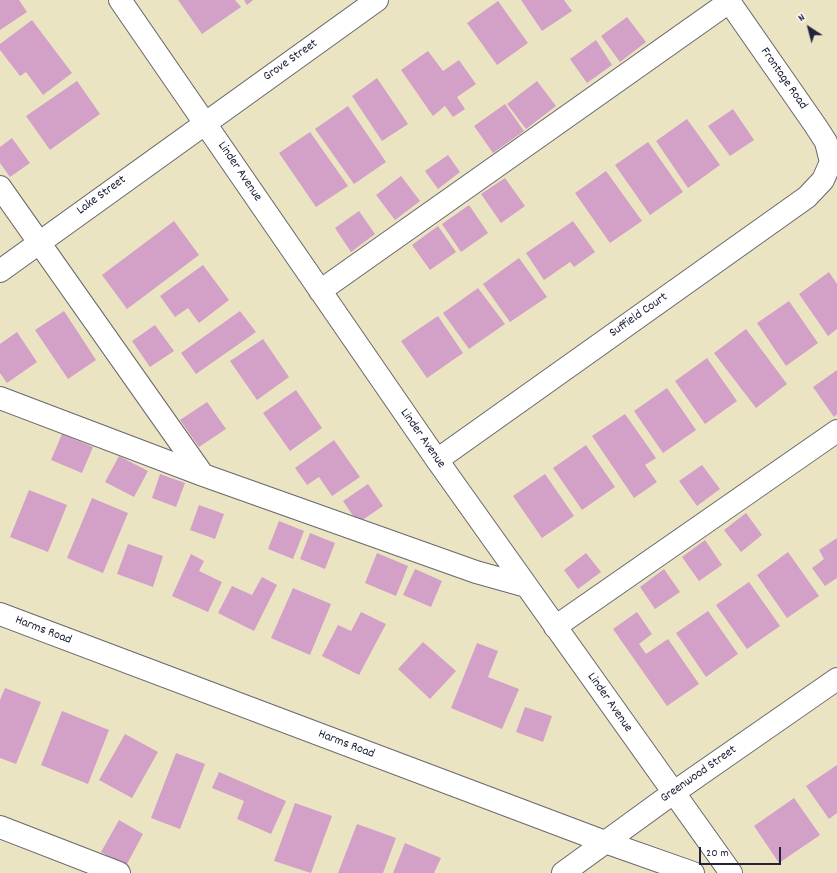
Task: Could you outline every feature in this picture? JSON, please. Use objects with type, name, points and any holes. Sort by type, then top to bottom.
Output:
[{"type":"street","name":"Linder Avenue","points":[[120,0],[437,460],[731,873]]},
{"type":"street","name":"Grove Street","points":[[205,122],[377,0]]},
{"type":"street","name":"Frontage Road","points":[[728,1],[826,142],[831,162]]},
{"type":"street","points":[[320,291],[728,1]]},
{"type":"street","name":"Lake Street","points":[[0,271],[205,122]]},
{"type":"street","name":"Suffield Court","points":[[437,460],[807,197],[823,180],[831,162]]},
{"type":"street","points":[[0,187],[202,475]]},
{"type":"street","points":[[0,398],[202,475],[476,572],[526,586]]},
{"type":"street","points":[[555,627],[837,431]]},
{"type":"street","name":"Harms Road","points":[[0,614],[605,842],[693,873]]},
{"type":"street","name":"Greenwood Street","points":[[563,873],[673,793],[837,679]]},
{"type":"street","points":[[0,827],[119,873]]},
{"type":"building","points":[[0,0],[19,0],[27,12],[0,30]]},
{"type":"building","points":[[178,0],[235,0],[241,7],[202,34]]},
{"type":"building","points":[[244,0],[253,0],[247,5]]},
{"type":"building","points":[[521,0],[564,0],[572,11],[542,31]]},
{"type":"building","points":[[498,1],[528,43],[497,65],[467,23]]},
{"type":"building","points":[[627,17],[646,42],[620,62],[601,36]]},
{"type":"building","points":[[32,20],[72,73],[43,95],[26,72],[20,76],[0,50],[0,44]]},
{"type":"building","points":[[596,40],[612,65],[587,83],[570,59]]},
{"type":"building","points":[[428,51],[443,71],[459,60],[476,84],[457,97],[465,109],[453,117],[445,106],[433,116],[401,70]]},
{"type":"building","points":[[377,78],[408,124],[382,141],[352,96]]},
{"type":"building","points":[[77,81],[100,114],[50,150],[26,116]]},
{"type":"building","points":[[537,81],[556,106],[526,129],[507,104]]},
{"type":"building","points":[[505,104],[524,131],[493,153],[474,126]]},
{"type":"building","points":[[348,106],[386,162],[354,184],[315,129]]},
{"type":"building","points":[[733,109],[754,140],[730,156],[708,126]]},
{"type":"building","points":[[687,119],[720,165],[688,188],[656,141]]},
{"type":"building","points":[[310,132],[348,186],[316,207],[279,153]]},
{"type":"building","points":[[12,138],[30,163],[10,177],[0,163],[0,147]]},
{"type":"building","points":[[648,142],[683,192],[650,215],[615,165]]},
{"type":"building","points":[[448,155],[460,172],[438,189],[425,171]]},
{"type":"building","points":[[606,171],[642,221],[610,243],[575,193]]},
{"type":"building","points":[[401,176],[420,201],[395,220],[376,195]]},
{"type":"building","points":[[505,178],[525,206],[501,223],[481,194]]},
{"type":"building","points":[[469,205],[488,233],[461,252],[442,224]]},
{"type":"building","points":[[359,211],[375,234],[351,252],[335,228]]},
{"type":"building","points":[[174,221],[199,255],[127,309],[102,275]]},
{"type":"building","points":[[573,221],[595,252],[574,267],[570,262],[544,280],[526,253]]},
{"type":"building","points":[[438,226],[456,252],[430,270],[412,245]]},
{"type":"building","points":[[519,258],[547,297],[510,322],[483,284]]},
{"type":"building","points":[[203,265],[229,300],[199,323],[188,308],[175,317],[160,296]]},
{"type":"building","points":[[829,272],[837,284],[837,329],[828,336],[799,294]]},
{"type":"building","points":[[478,288],[505,324],[469,349],[443,313]]},
{"type":"building","points":[[789,301],[818,343],[786,366],[757,323]]},
{"type":"building","points":[[64,311],[96,360],[68,379],[35,330]]},
{"type":"building","points":[[240,311],[256,332],[196,374],[181,353]]},
{"type":"building","points":[[438,316],[463,353],[427,378],[401,341]]},
{"type":"building","points":[[155,325],[174,351],[150,367],[132,341]]},
{"type":"building","points":[[746,329],[787,384],[756,408],[714,353]]},
{"type":"building","points":[[17,332],[37,362],[7,383],[0,373],[0,344]]},
{"type":"building","points":[[263,339],[289,377],[257,400],[230,361]]},
{"type":"building","points":[[707,358],[737,401],[705,424],[675,381]]},
{"type":"building","points":[[837,370],[837,414],[834,417],[813,387]]},
{"type":"building","points":[[667,388],[696,430],[663,453],[634,411]]},
{"type":"building","points":[[296,390],[322,428],[290,451],[263,413]]},
{"type":"building","points":[[207,402],[226,429],[199,447],[180,420]]},
{"type":"building","points":[[625,414],[656,458],[645,465],[657,482],[634,498],[592,436]]},
{"type":"building","points":[[62,434],[93,447],[82,473],[51,460]]},
{"type":"building","points":[[334,440],[360,477],[332,496],[319,477],[307,485],[295,468]]},
{"type":"building","points":[[586,445],[615,487],[582,510],[553,468]]},
{"type":"building","points":[[119,456],[148,471],[134,497],[105,482]]},
{"type":"building","points":[[702,465],[720,489],[697,506],[679,481]]},
{"type":"building","points":[[160,474],[185,483],[176,507],[152,498]]},
{"type":"building","points":[[545,474],[574,516],[542,538],[513,496]]},
{"type":"building","points":[[368,484],[383,506],[358,523],[343,501]]},
{"type":"building","points":[[29,490],[67,505],[48,552],[10,537]]},
{"type":"building","points":[[92,498],[128,513],[103,573],[67,558]]},
{"type":"building","points":[[199,505],[224,514],[215,539],[190,530]]},
{"type":"building","points":[[746,513],[762,535],[741,552],[724,530]]},
{"type":"building","points":[[279,521],[304,531],[293,559],[268,549]]},
{"type":"building","points":[[310,533],[335,543],[325,569],[300,559]]},
{"type":"building","points":[[837,538],[837,578],[825,586],[812,568],[824,559],[819,550]]},
{"type":"building","points":[[705,540],[722,565],[699,581],[682,557]]},
{"type":"building","points":[[128,544],[163,556],[153,587],[117,574]]},
{"type":"building","points":[[788,552],[819,596],[787,618],[757,575]]},
{"type":"building","points":[[377,553],[408,566],[396,596],[365,583]]},
{"type":"building","points":[[586,553],[601,572],[578,589],[564,570]]},
{"type":"building","points":[[191,554],[204,561],[199,571],[222,582],[208,612],[172,596]]},
{"type":"building","points":[[415,569],[442,581],[431,607],[403,595]]},
{"type":"building","points":[[664,569],[680,592],[655,609],[640,587]]},
{"type":"building","points":[[262,577],[277,585],[254,631],[218,613],[232,586],[252,595]]},
{"type":"building","points":[[749,582],[780,626],[747,649],[716,605]]},
{"type":"building","points":[[293,588],[331,604],[310,655],[271,638]]},
{"type":"building","points":[[708,611],[738,654],[706,677],[676,633]]},
{"type":"building","points":[[361,612],[386,624],[359,675],[322,656],[338,625],[351,631]]},
{"type":"building","points":[[637,612],[652,634],[639,644],[646,654],[668,639],[699,684],[667,706],[613,629]]},
{"type":"building","points":[[423,642],[456,671],[430,699],[398,669]]},
{"type":"building","points":[[477,643],[498,651],[488,677],[519,689],[502,729],[451,708]]},
{"type":"building","points":[[5,688],[41,702],[16,764],[0,758],[0,700]]},
{"type":"building","points":[[525,707],[552,716],[543,742],[516,732]]},
{"type":"building","points":[[62,711],[109,730],[88,784],[41,765]]},
{"type":"building","points":[[125,734],[158,752],[132,798],[99,780]]},
{"type":"building","points":[[176,753],[205,764],[180,829],[151,818]]},
{"type":"building","points":[[837,765],[837,813],[829,819],[806,786]]},
{"type":"building","points":[[219,772],[286,801],[271,834],[237,819],[244,801],[212,788]]},
{"type":"building","points":[[794,798],[820,835],[779,863],[754,826]]},
{"type":"building","points":[[295,803],[332,816],[311,873],[274,861]]},
{"type":"building","points":[[119,820],[143,834],[126,866],[101,852]]},
{"type":"building","points":[[357,824],[396,838],[383,873],[338,873]]},
{"type":"building","points":[[405,843],[441,858],[434,873],[393,873]]}]
